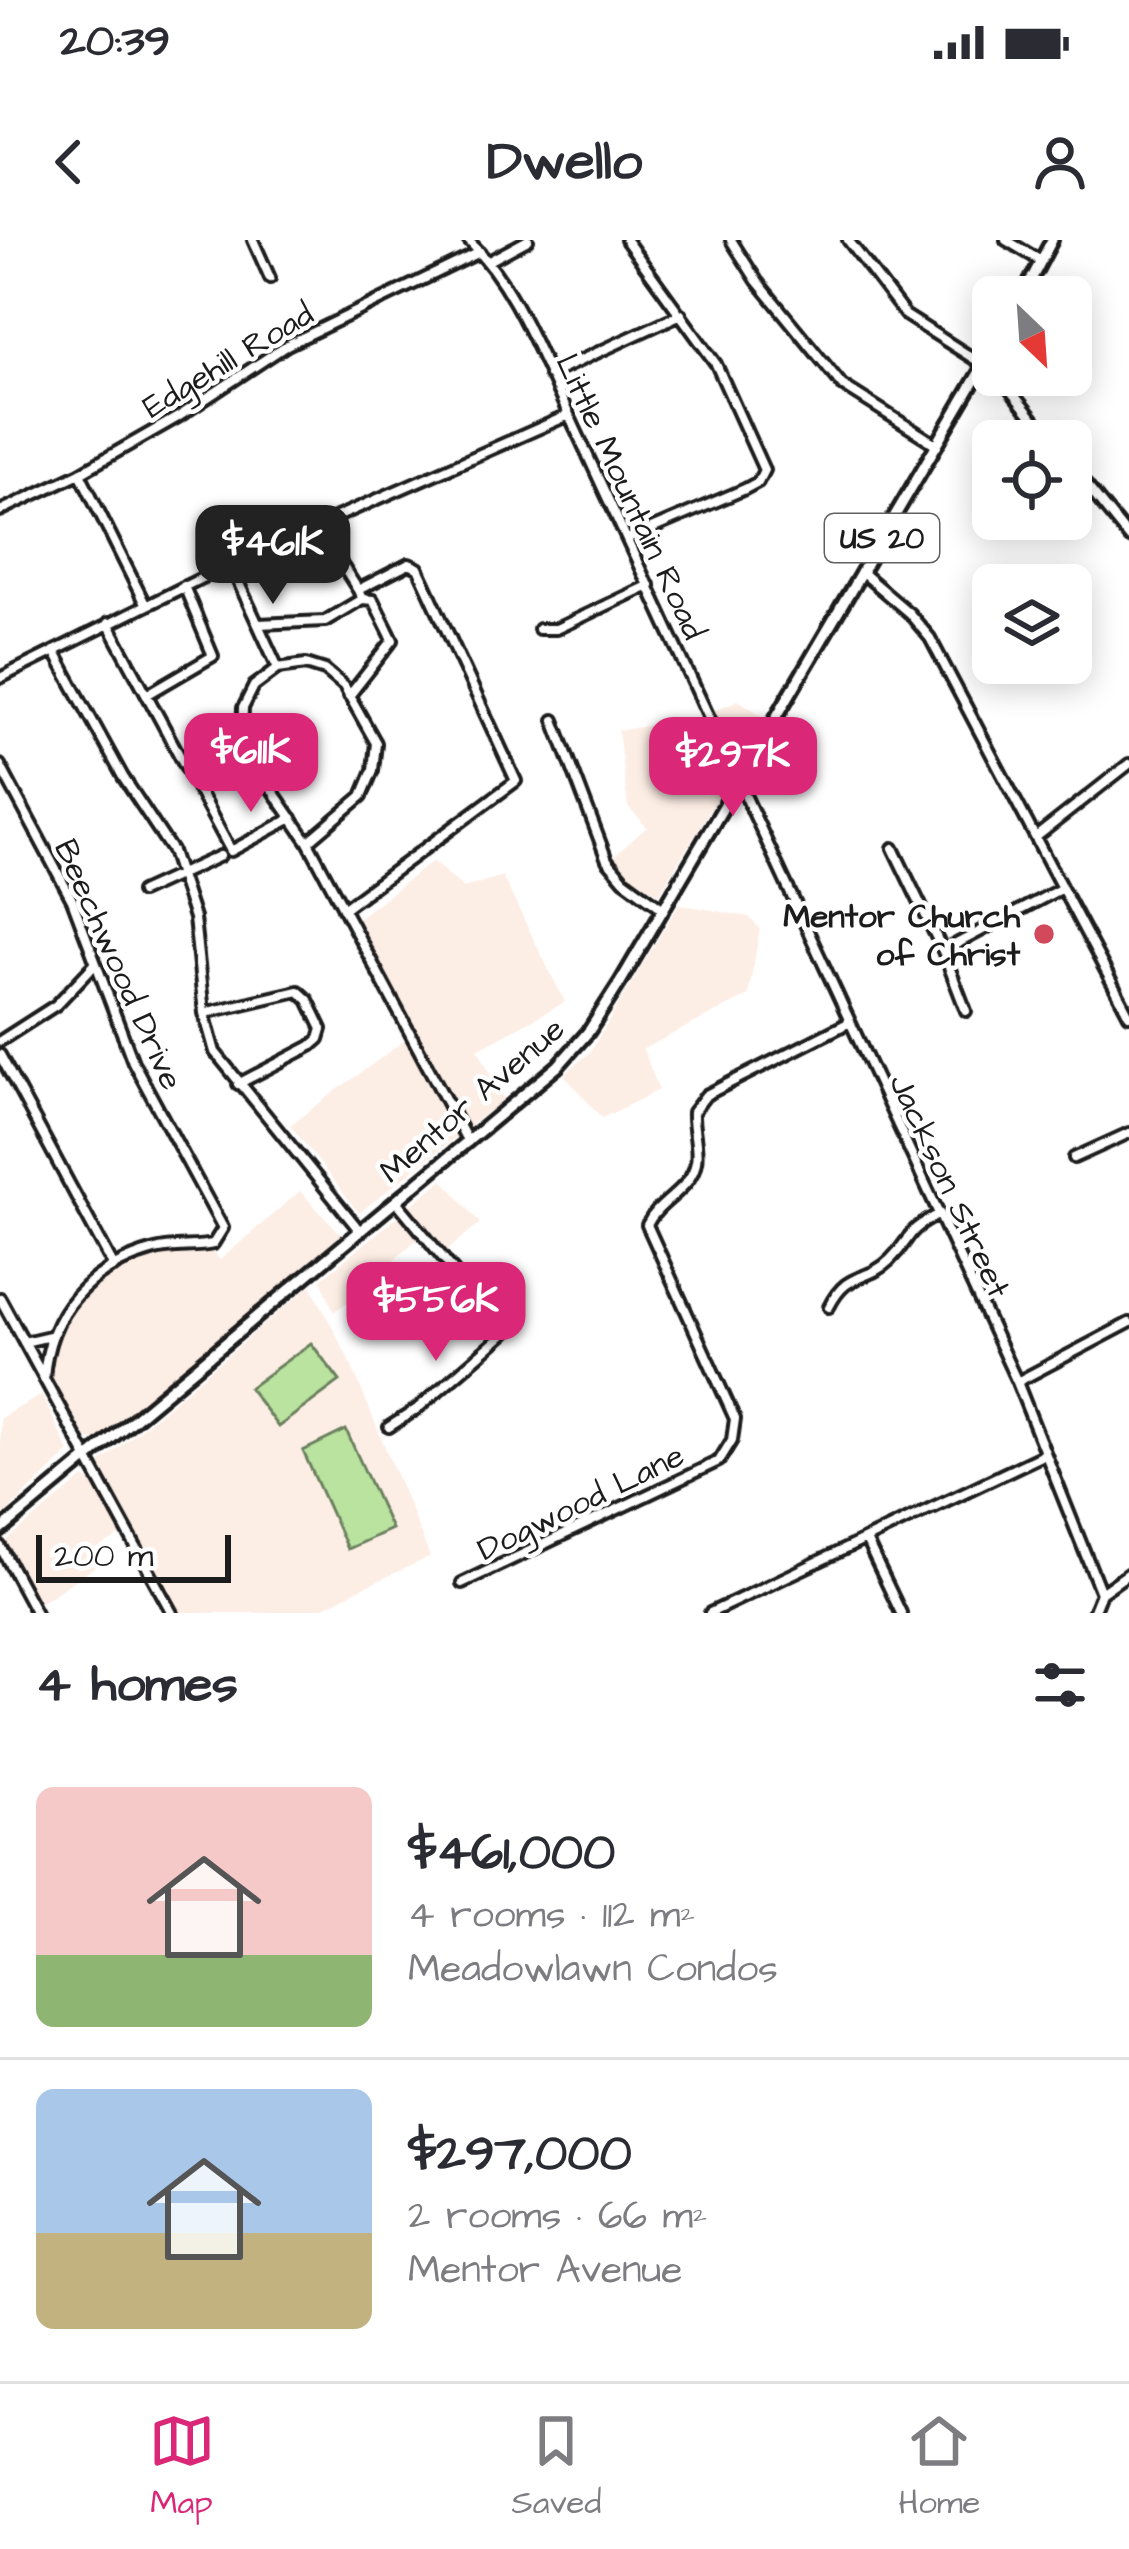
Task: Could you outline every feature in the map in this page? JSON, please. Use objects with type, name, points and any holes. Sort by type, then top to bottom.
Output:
[{"type":"main road","points":[[1033,276],[1052,240]]},
{"type":"main road","name":"Mentor Avenue","points":[[0,1531],[255,1322],[575,1049],[598,1018],[937,445],[973,396]]},
{"type":"street","points":[[253,240],[271,278]]},
{"type":"street","name":"Little Mountain Road","points":[[468,240],[490,261],[549,375],[739,781]]},
{"type":"street","points":[[490,261],[528,240]]},
{"type":"street","points":[[626,240],[726,380],[764,470],[758,482],[746,489],[628,539]]},
{"type":"street","points":[[731,240],[757,281],[842,385],[937,445]]},
{"type":"street","points":[[848,240],[904,315],[972,358]]},
{"type":"street","points":[[1006,240],[1041,261]]},
{"type":"street","name":"Edgehill Road","points":[[0,511],[80,473],[178,417],[287,345],[480,252]]},
{"type":"street","points":[[549,375],[681,314]]},
{"type":"street","points":[[1014,396],[1034,420]]},
{"type":"street","points":[[0,678],[230,564],[569,416]]},
{"type":"street","points":[[80,473],[145,604]]},
{"type":"street","points":[[1092,492],[1129,538]]},
{"type":"street","points":[[317,526],[360,594],[373,600],[393,640],[349,696]]},
{"type":"street","points":[[230,564],[278,668]]},
{"type":"street","points":[[258,624],[325,621],[409,564],[418,568],[516,781],[343,909]]},
{"type":"street","points":[[861,572],[930,638],[1129,1015]]},
{"type":"street","points":[[539,629],[556,628],[649,585]]},
{"type":"street","points":[[148,694],[213,656],[184,586]]},
{"type":"street","points":[[108,623],[231,851],[292,818]]},
{"type":"street","points":[[54,651],[123,777],[172,851],[194,918],[203,1013],[214,1052],[360,1231]]},
{"type":"street","points":[[308,842],[362,796],[373,770],[376,743],[349,696],[325,670],[306,664],[278,668],[254,686],[243,708],[242,737],[254,764],[308,842],[468,1142]]},
{"type":"street","points":[[554,719],[607,860],[624,880],[662,908]]},
{"type":"street","points":[[1036,837],[1129,764]]},
{"type":"street","name":"Beechwood Drive","points":[[0,765],[72,900],[142,1082],[221,1224],[222,1233],[213,1244],[157,1250],[114,1267]]},
{"type":"street","name":"Jackson Street","points":[[739,781],[1017,1382],[1101,1593]]},
{"type":"street","points":[[893,848],[966,1011]]},
{"type":"street","points":[[141,892],[220,856]]},
{"type":"street","points":[[943,951],[1062,888]]},
{"type":"street","points":[[0,1041],[35,1020],[81,982],[95,964]]},
{"type":"street","points":[[81,982],[103,987]]},
{"type":"street","points":[[203,1013],[298,992],[308,1000],[322,1029],[320,1039],[238,1084]]},
{"type":"street","name":"Dogwood Lane","points":[[462,1583],[718,1461],[732,1440],[735,1419],[649,1234],[649,1219],[690,1181],[698,1158],[693,1112],[706,1095],[850,1022]]},
{"type":"street","points":[[0,1055],[114,1267],[73,1299],[50,1336],[44,1379]]},
{"type":"street","points":[[1074,1158],[1129,1133]]},
{"type":"street","points":[[389,1426],[417,1409],[505,1333],[397,1202]]},
{"type":"street","points":[[829,1307],[844,1283],[885,1264],[909,1231],[940,1214]]},
{"type":"street","points":[[0,1298],[172,1613]]},
{"type":"street","points":[[1017,1382],[1129,1323]]},
{"type":"street","points":[[24,1342],[50,1336]]},
{"type":"street","points":[[710,1613],[1045,1454]]},
{"type":"street","points":[[866,1540],[901,1613]]},
{"type":"street","points":[[0,1546],[36,1613]]},
{"type":"street","points":[[1093,1613],[1101,1593],[1129,1574]]},
{"type":"shaded area","points":[[738,700],[766,718],[659,894],[628,874],[614,856],[647,827],[628,807],[618,731],[662,723],[675,747],[708,731],[715,710]]},
{"type":"shaded area","points":[[433,861],[463,888],[502,876],[565,1002],[478,1049],[504,1099],[359,1213],[290,1125],[408,1038],[349,925]]},
{"type":"shaded area","points":[[679,904],[749,917],[760,929],[748,996],[643,1049],[659,1090],[602,1118],[564,1075],[590,1052]]},
{"type":"shaded area","points":[[443,1179],[480,1223],[444,1253],[426,1232],[394,1259],[398,1265],[381,1280],[391,1292],[360,1317],[347,1302],[334,1312],[321,1279]]},
{"type":"shaded area","points":[[300,1191],[343,1236],[99,1440],[87,1439],[48,1373],[56,1329],[82,1294],[115,1270],[158,1253],[210,1249],[220,1260]]},
{"type":"shaded area","points":[[311,1285],[351,1364],[430,1557],[351,1593],[321,1613],[180,1613],[100,1463]]},
{"type":"shaded area","points":[[42,1395],[69,1452],[0,1519],[0,1418]]},
{"type":"shaded area","points":[[84,1478],[92,1483],[122,1535],[89,1553],[95,1567],[35,1606],[5,1542]]},
{"type":"green space","points":[[311,1343],[340,1381],[278,1427],[249,1388]]},
{"type":"green space","points":[[346,1430],[391,1529],[347,1549],[303,1451]]},
{"type":"place","name":"Mentor Church of Christ","points":[[1044,934]]}]
